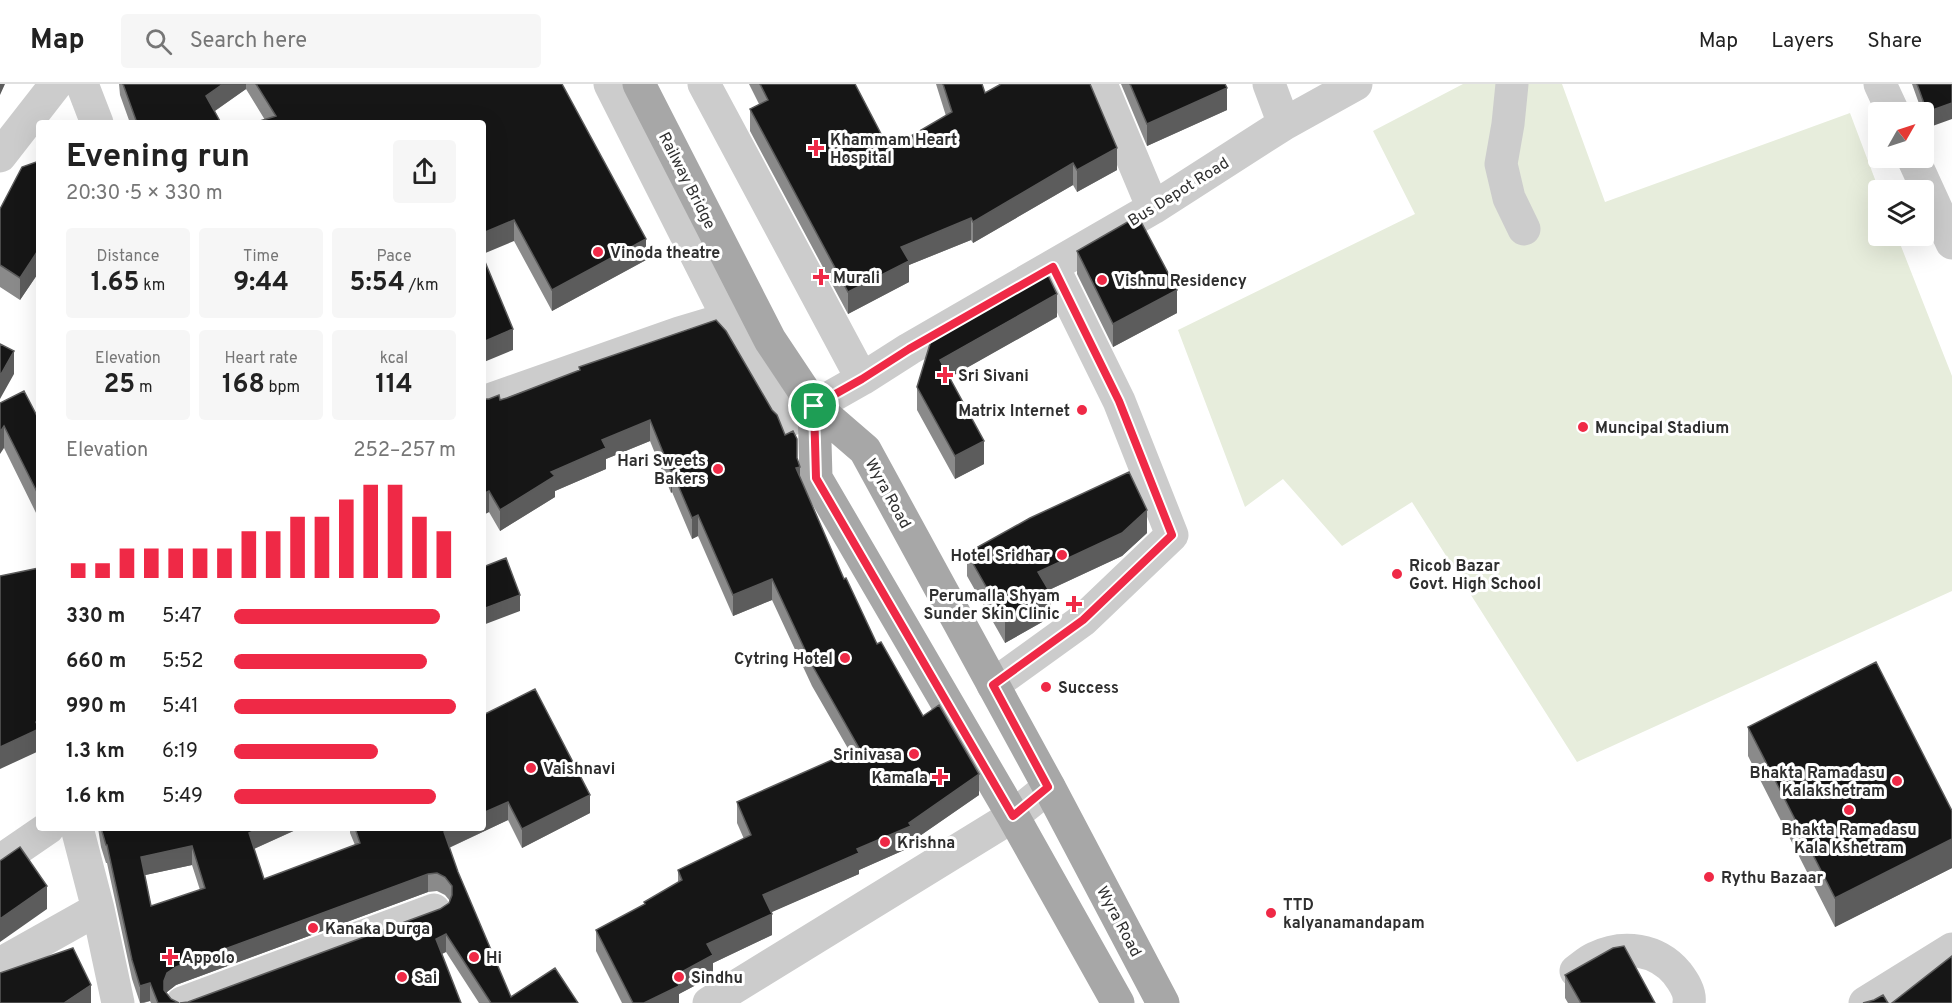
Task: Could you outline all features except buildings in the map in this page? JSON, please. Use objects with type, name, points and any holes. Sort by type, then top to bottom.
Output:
[{"type":"main road","name":"Railway Bridge","points":[[639,84],[770,340],[814,406]]},
{"type":"main road","name":"Wyra Road","points":[[814,406],[866,450],[1163,1003]]},
{"type":"main road","points":[[814,406],[816,478],[1013,816],[1118,1003]]},
{"type":"street","points":[[0,156],[56,84]]},
{"type":"street","points":[[82,84],[96,120]]},
{"type":"street","points":[[486,401],[728,318],[610,84]]},
{"type":"street","points":[[704,84],[862,379]]},
{"type":"street","points":[[1101,84],[1153,208]]},
{"type":"street","points":[[1269,84],[1284,124]]},
{"type":"street","name":"Bus Depot Road","points":[[728,318],[788,421],[1153,208],[1284,124],[1356,84]]},
{"type":"street","points":[[1512,84],[1501,164],[1509,198],[1524,229]]},
{"type":"street","points":[[1880,84],[1888,102]]},
{"type":"street","points":[[1918,168],[1952,243]]},
{"type":"street","points":[[993,685],[1083,620],[1172,535],[1119,401],[1053,267]]},
{"type":"street","points":[[713,1002],[1013,816],[1048,787]]},
{"type":"street","points":[[0,861],[44,831]]},
{"type":"street","points":[[78,831],[98,909],[118,1003]]},
{"type":"street","points":[[0,964],[98,909]]},
{"type":"street","points":[[182,1003],[434,910]]},
{"type":"street","points":[[1576,971],[1595,958],[1624,949],[1645,951],[1669,964],[1683,981],[1690,999],[1689,1003]]},
{"type":"street","points":[[1865,1003],[1952,949]]},
{"type":"green space","name":"Muncipal Stadium","points":[[1463,84],[1562,84],[1605,202],[1850,113],[1868,161],[1868,168],[1871,168],[1875,180],[1868,180],[1868,246],[1901,246],[1952,376],[1952,591],[1577,762],[1412,502],[1342,546],[1283,479],[1245,507],[1178,330],[1415,214],[1373,131]]},
{"type":"place","name":"Khammam Heart Hospital","points":[[816,148]]},
{"type":"place","name":"Vinoda theatre","points":[[598,252]]},
{"type":"place","name":"Murali","points":[[821,277]]},
{"type":"place","name":"Vishnu Residency","points":[[1102,280]]},
{"type":"place","name":"Sri Sivani","points":[[945,375]]},
{"type":"place","name":"Matrix Internet","points":[[1082,410]]},
{"type":"place","name":"Muncipal Stadium","points":[[1583,427]]},
{"type":"place","name":"Hari Sweets Bakers","points":[[718,469]]},
{"type":"place","name":"Hotel Sridhar","points":[[1062,555]]},
{"type":"place","name":"Ricob Bazar Govt. High School","points":[[1397,574]]},
{"type":"place","name":"Perumalla Shyam Sunder Skin Clinic","points":[[1074,604]]},
{"type":"place","name":"Cytring Hotel","points":[[845,658]]},
{"type":"place","name":"Success","points":[[1046,687]]},
{"type":"place","name":"Srinivasa","points":[[914,754]]},
{"type":"place","name":"Vaishnavi","points":[[531,768]]},
{"type":"place","name":"Kamala","points":[[940,777]]},
{"type":"place","name":"Bhakta Ramadasu Kalakshetram","points":[[1897,781]]},
{"type":"place","name":"Bhakta Ramadasu Kala Kshetram","points":[[1849,810]]},
{"type":"place","name":"Krishna","points":[[885,842]]},
{"type":"place","name":"Rythu Bazaar","points":[[1709,877]]},
{"type":"place","name":"TTD kalyanamandapam","points":[[1271,913]]},
{"type":"place","name":"Kanaka Durga","points":[[313,928]]},
{"type":"place","name":"Appolo","points":[[170,957]]},
{"type":"place","name":"Hi","points":[[474,957]]},
{"type":"place","name":"Sai","points":[[402,977]]},
{"type":"place","name":"Sindhu","points":[[679,977]]},
{"type":"route","points":[[1053,267],[1119,401],[1172,535],[1083,620],[993,685],[1048,787],[1013,816],[816,478],[814,406],[1053,267]]}]
